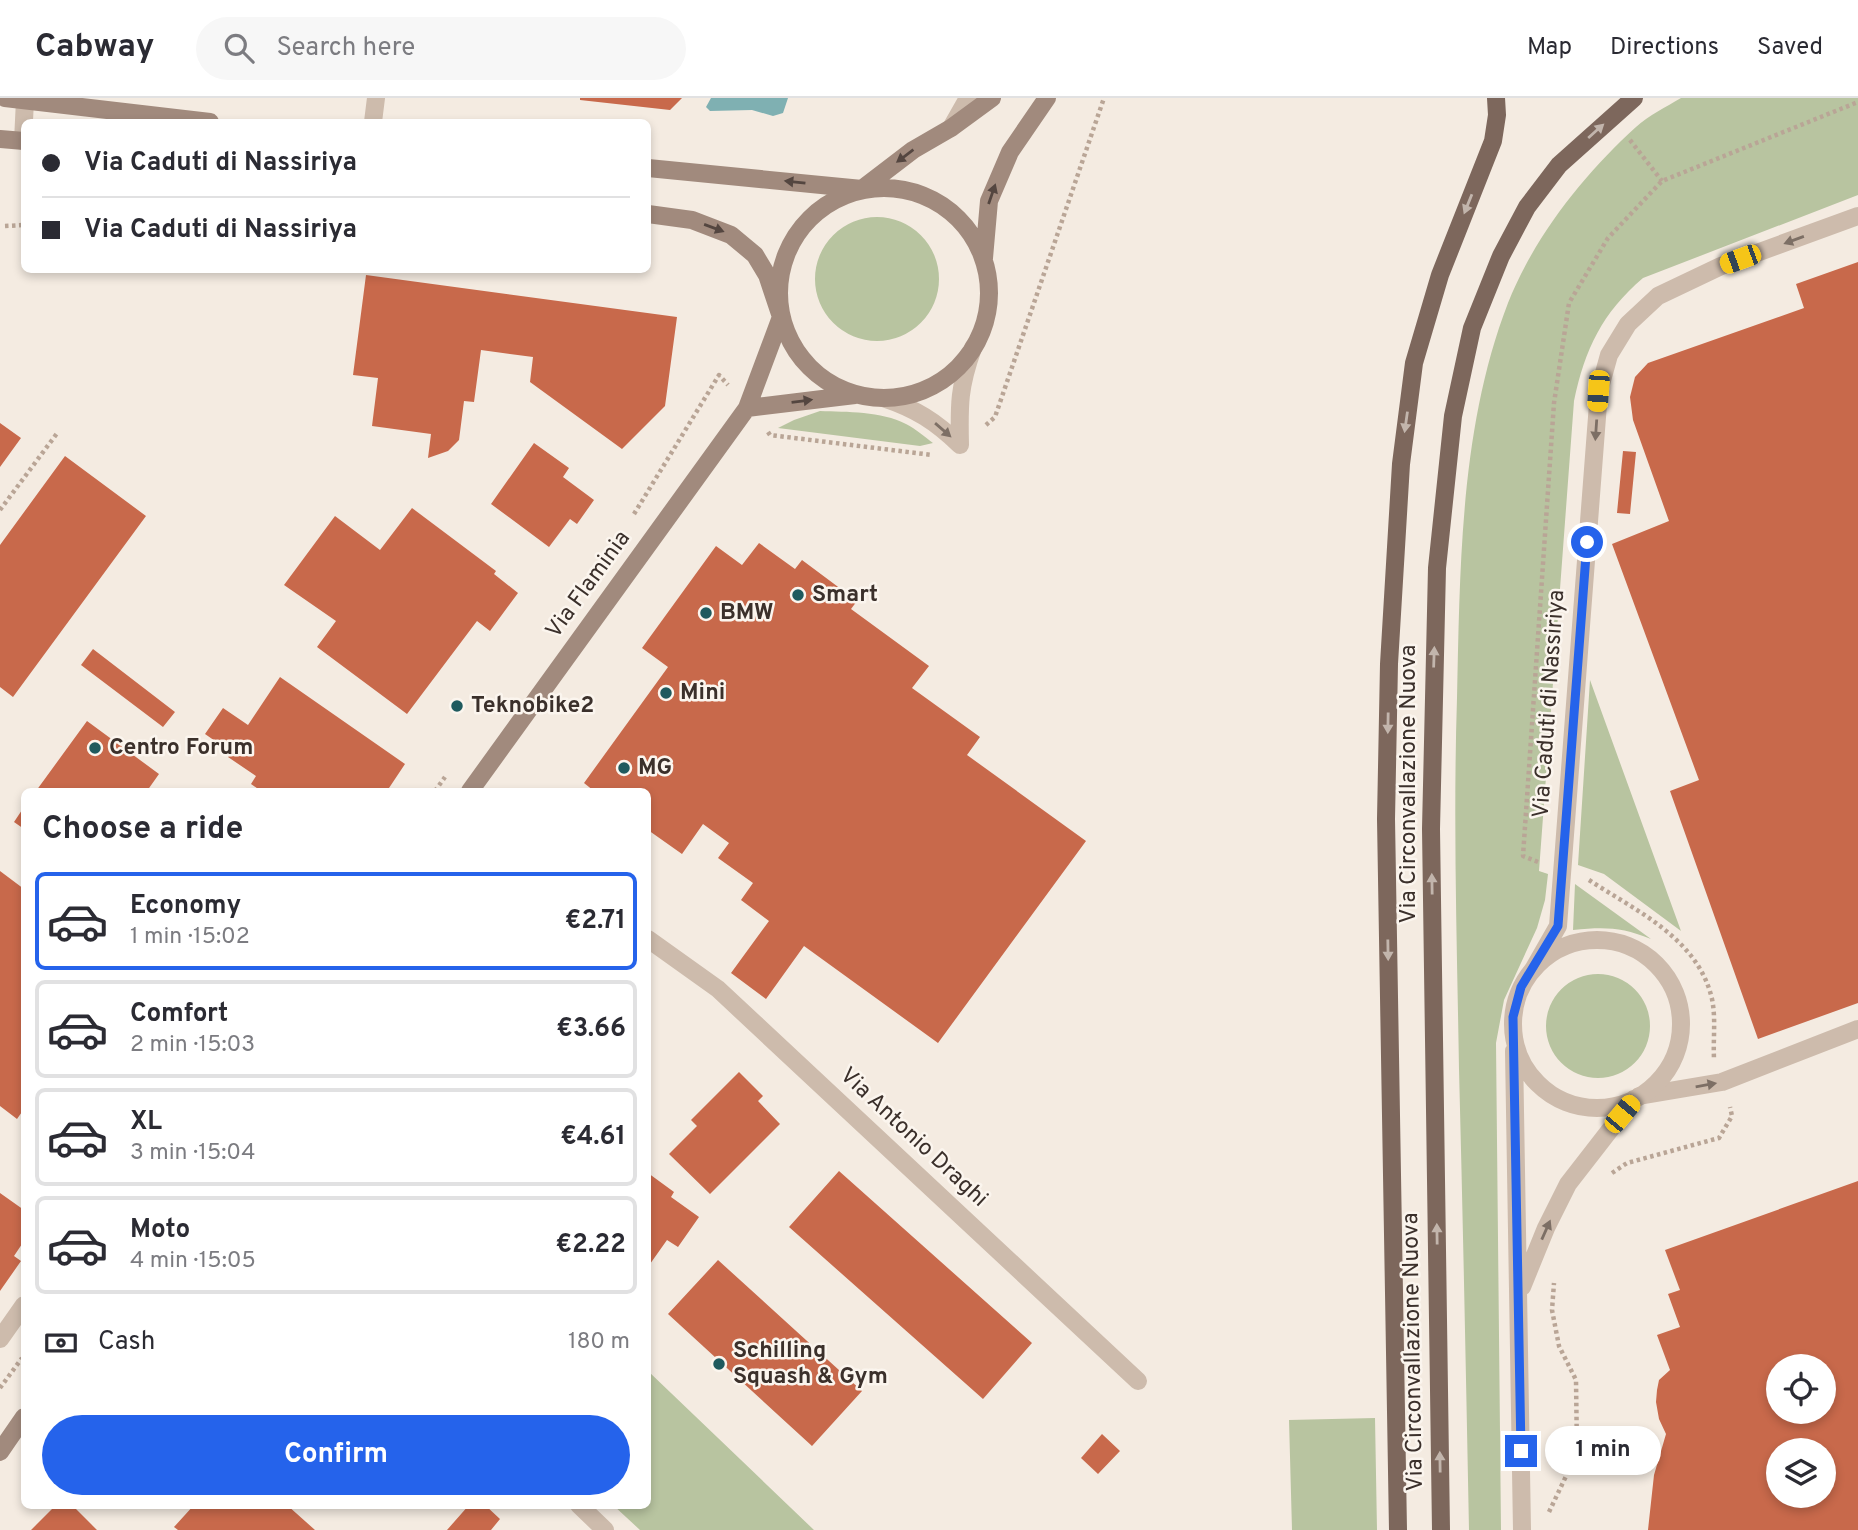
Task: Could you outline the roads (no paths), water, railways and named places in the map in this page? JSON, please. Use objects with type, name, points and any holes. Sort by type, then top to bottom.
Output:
[{"type":"main road","points":[[5,98],[105,104],[192,119]]},
{"type":"main road","name":"Via Flaminia","points":[[856,395],[830,384],[813,371],[798,355],[788,337],[781,317],[779,283],[788,250],[807,221],[833,200],[862,189],[913,150],[951,128],[992,98]]},
{"type":"main road","name":"Via Flaminia","points":[[984,261],[989,201],[1010,152],[1047,98]]},
{"type":"main road","name":"Via Circonvallazione Nuova","points":[[1398,1530],[1386,818],[1389,664],[1401,464],[1414,363],[1440,275],[1493,141],[1497,115],[1496,98]]},
{"type":"main road","name":"Via Circonvallazione Nuova","points":[[1441,1530],[1431,829],[1437,568],[1453,416],[1472,328],[1501,256],[1527,207],[1559,165],[1634,98]]},
{"type":"main road","points":[[0,139],[21,141]]},
{"type":"main road","points":[[651,168],[862,189]]},
{"type":"main road","name":"Via Flaminia","points":[[747,408],[856,395],[883,398],[910,395],[935,385],[957,369],[974,348],[989,306],[989,284],[984,261],[961,220],[941,204],[918,193],[894,187],[862,189]]},
{"type":"main road","points":[[651,214],[692,220],[731,235],[754,255],[761,265],[781,317]]},
{"type":"main road","name":"Via Flaminia","points":[[472,788],[747,408],[781,317]]},
{"type":"main road","points":[[0,1452],[21,1421]]},
{"type":"street","points":[[373,119],[376,98]]},
{"type":"street","points":[[951,128],[968,98]]},
{"type":"street","points":[[25,100],[25,119]]},
{"type":"street","name":"Via Caduti di Nassiriya","points":[[1522,1530],[1513,1027],[1517,996],[1558,926],[1598,391],[1609,355],[1628,324],[1658,296],[1721,266],[1858,216]]},
{"type":"street","points":[[883,398],[911,408],[960,445],[959,401],[962,378],[974,348]]},
{"type":"street","name":"Via Caduti di Nassiriya","points":[[1519,1293],[1568,1184],[1637,1098],[1653,1086],[1667,1070],[1679,1041],[1681,1020],[1677,999],[1659,967],[1634,948],[1619,942],[1598,939],[1577,942],[1548,955],[1534,968]]},
{"type":"street","name":"Via Antonio Draghi","points":[[651,941],[718,989],[1138,1381]]},
{"type":"street","name":"Via Caduti di Nassiriya","points":[[1513,1027],[1525,1068],[1539,1085],[1555,1097],[1575,1105],[1594,1108],[1637,1098]]},
{"type":"street","points":[[1637,1098],[1722,1082],[1858,1029]]},
{"type":"street","points":[[0,1339],[21,1309]]},
{"type":"street","points":[[583,1509],[605,1530]]},
{"type":"water","points":[[711,98],[788,98],[783,113],[773,116],[752,110],[710,111],[706,107]]},
{"type":"place","name":"Smart","points":[[798,595]]},
{"type":"place","name":"BMW","points":[[706,613]]},
{"type":"place","name":"Mini","points":[[666,693]]},
{"type":"place","name":"Teknobike2","points":[[457,706]]},
{"type":"place","name":"Centro Forum","points":[[95,748]]},
{"type":"place","name":"MG","points":[[624,768]]},
{"type":"place","name":"Schilling Squash & Gym","points":[[719,1364]]}]
